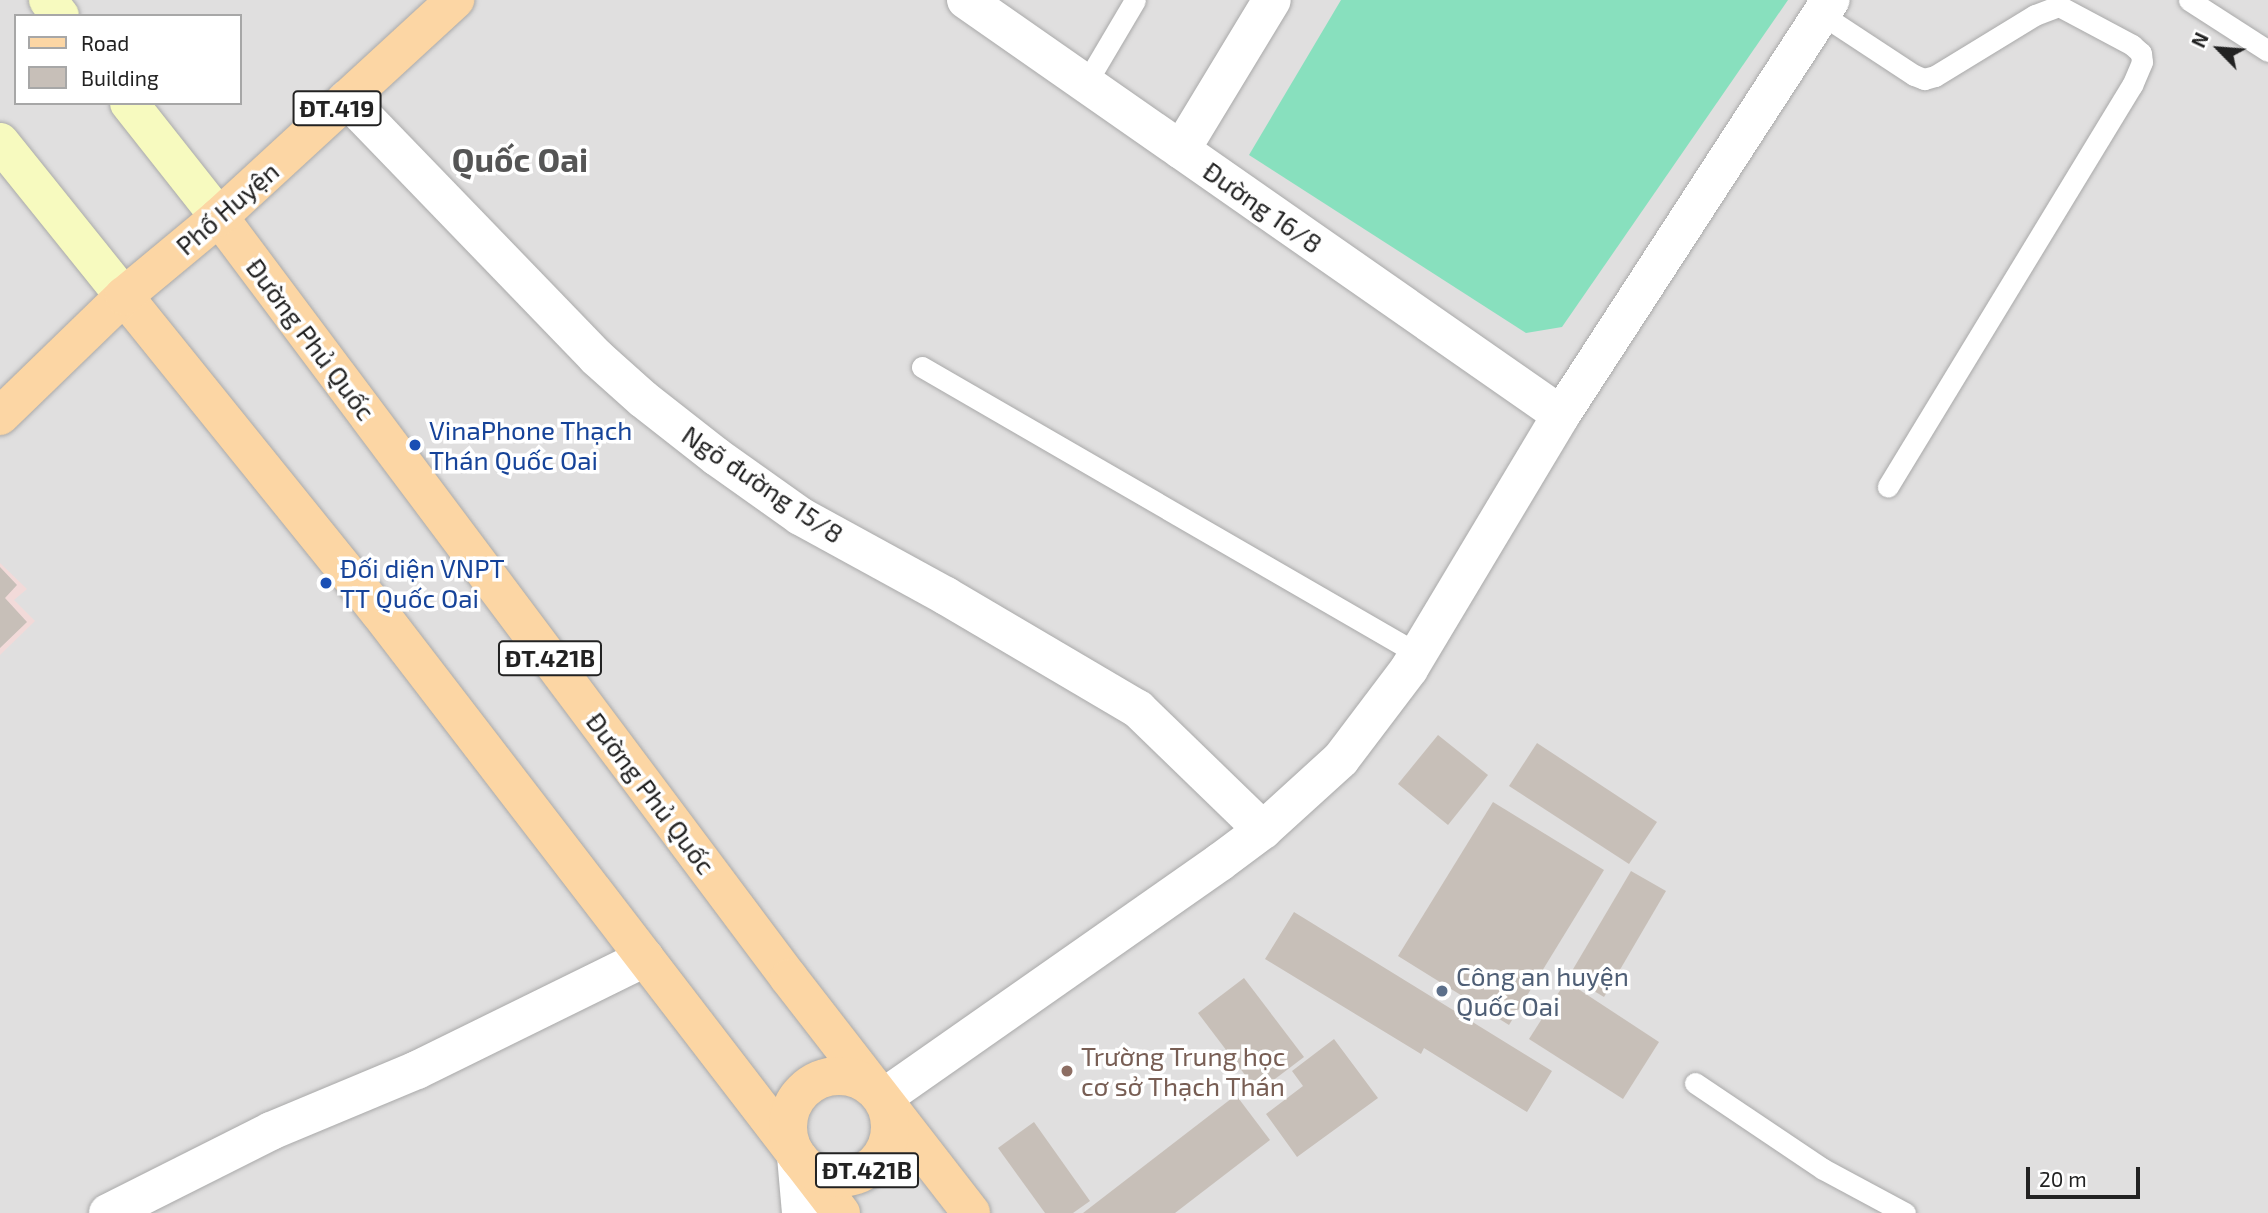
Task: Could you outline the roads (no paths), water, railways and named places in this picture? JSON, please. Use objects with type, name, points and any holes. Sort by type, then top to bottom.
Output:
[{"type":"main road","name":"Phố Huyện","points":[[0,416],[124,296],[219,217],[455,0]]},
{"type":"main road","name":"Đường Phủ Quốc","points":[[132,105],[219,217],[781,967],[971,1213]]},
{"type":"main road","points":[[0,142],[124,296]]},
{"type":"main road","name":"ĐT.421B","points":[[124,296],[379,612],[841,1213]]},
{"type":"main road","name":"ĐT.421B","points":[[840,1075],[870,1086],[883,1098],[889,1120],[888,1136],[879,1158],[867,1170],[845,1177],[821,1175],[796,1156],[787,1126],[798,1096],[810,1084],[824,1077],[840,1075]]},
{"type":"street","name":"Đường 16/8","points":[[966,0],[1561,415]]},
{"type":"street","points":[[1181,150],[1272,0]]},
{"type":"street","points":[[883,1098],[1161,905],[1263,830],[1341,759],[1418,654],[1561,415],[1825,7]]},
{"type":"street","name":"Ngõ đường 15/8","points":[[347,99],[596,357],[653,407],[800,516],[946,596],[1138,709],[1263,830]]},
{"type":"street","points":[[108,1213],[271,1131],[417,1070],[645,958]]},
{"type":"street","points":[[796,1156],[801,1213]]},
{"type":"lane","points":[[1086,83],[1135,0]]},
{"type":"lane","points":[[2189,0],[2268,51]]},
{"type":"lane","points":[[1825,7],[1924,79],[1935,76],[2035,15],[2059,6],[2132,45],[2141,53],[2142,62],[2132,85],[1888,486]]},
{"type":"lane","points":[[922,367],[1418,654]]},
{"type":"lane","points":[[1695,1083],[1823,1169],[1905,1213]]},
{"type":"place","name":"VinaPhone Thạch Thán Quốc Oai","points":[[415,445]]},
{"type":"place","name":"Đối diện VNPT TT Quốc Oai","points":[[326,583]]},
{"type":"place","name":"Công an huyện Quốc Oai","points":[[1442,991]]},
{"type":"place","name":"Trường Trung học cơ sở Thạch Thán","points":[[1067,1071]]},
{"type":"district","name":"Quốc Oai","points":[[520,160]]}]
